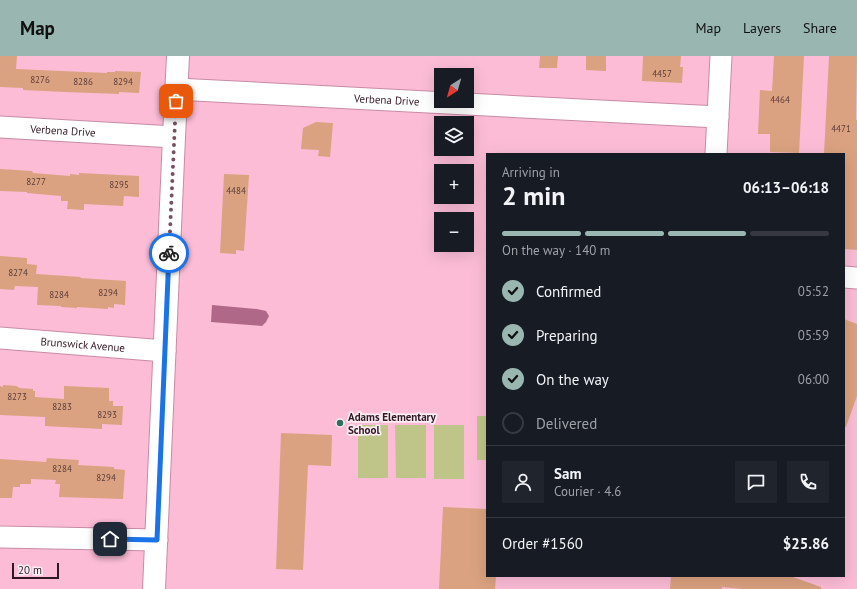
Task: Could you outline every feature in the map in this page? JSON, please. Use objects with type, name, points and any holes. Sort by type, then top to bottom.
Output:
[{"type":"main road","points":[[154,589],[178,56]]},
{"type":"street","points":[[716,153],[720,56]]},
{"type":"street","name":"Verbena Drive","points":[[176,89],[718,117]]},
{"type":"street","name":"Verbena Drive","points":[[0,127],[174,137]]},
{"type":"street","points":[[845,277],[857,278]]},
{"type":"street","name":"Brunswick Avenue","points":[[0,338],[165,351]]},
{"type":"street","points":[[0,537],[157,540]]},
{"type":"green space","points":[[477,416],[486,416],[486,460],[477,460]]},
{"type":"green space","points":[[358,425],[388,425],[388,478],[358,478]]},
{"type":"green space","points":[[395,425],[426,425],[426,478],[396,478]]},
{"type":"green space","points":[[434,425],[464,425],[464,479],[434,479]]},
{"type":"shaded area","points":[[212,305],[257,309],[266,311],[269,316],[262,326],[211,322]]},
{"type":"building","points":[[0,56],[17,56],[16,69],[107,73],[115,71],[141,72],[139,93],[119,92],[119,94],[65,92],[23,90],[23,88],[0,87]]},
{"type":"building","points":[[540,56],[558,56],[557,68],[539,68]]},
{"type":"building","points":[[586,56],[606,56],[606,71],[586,70]]},
{"type":"building","points":[[643,56],[681,56],[680,67],[683,67],[682,83],[642,81]]},
{"type":"building","points":[[774,56],[804,56],[799,153],[770,152],[770,134],[758,134],[760,90],[772,91]]},
{"type":"building","points":[[829,56],[857,56],[857,250],[845,249],[845,153],[824,153]]},
{"type":"building","points":[[316,122],[333,123],[330,157],[318,156],[319,150],[301,149],[303,128]]},
{"type":"building","points":[[0,169],[70,176],[70,174],[79,175],[79,173],[139,176],[139,197],[124,196],[123,206],[84,204],[84,210],[67,209],[68,201],[61,201],[61,196],[27,192],[0,191]]},
{"type":"building","points":[[224,174],[249,175],[244,251],[236,250],[236,254],[220,253]]},
{"type":"building","points":[[0,256],[27,258],[27,264],[37,265],[36,274],[126,281],[125,305],[114,304],[114,308],[108,307],[108,309],[37,305],[38,287],[15,286],[14,290],[0,289]]},
{"type":"building","points":[[845,319],[857,324],[857,396],[846,427]]},
{"type":"building","points":[[3,385],[33,389],[33,391],[35,391],[35,397],[64,399],[64,386],[109,388],[109,401],[113,401],[113,406],[123,406],[122,425],[102,424],[102,429],[45,426],[45,417],[0,415],[0,386],[3,387]]},
{"type":"building","points":[[281,433],[332,435],[331,466],[308,465],[303,570],[276,569]]},
{"type":"building","points":[[47,458],[79,460],[78,465],[114,467],[114,469],[125,470],[123,499],[59,497],[60,484],[55,484],[56,480],[31,479],[31,484],[20,484],[20,487],[13,487],[12,498],[0,498],[0,459],[46,462]]},
{"type":"building","points":[[443,507],[486,509],[486,577],[496,577],[495,589],[439,589]]},
{"type":"building","points":[[671,577],[793,577],[821,587],[821,589],[742,589],[722,587],[722,589],[670,589]]},
{"type":"way so far","points":[[169,253],[176,101]]},
{"type":"place","name":"Adams Elementary School","points":[[340,423]]},
{"type":"route","points":[[110,539],[157,540],[169,253]]}]
